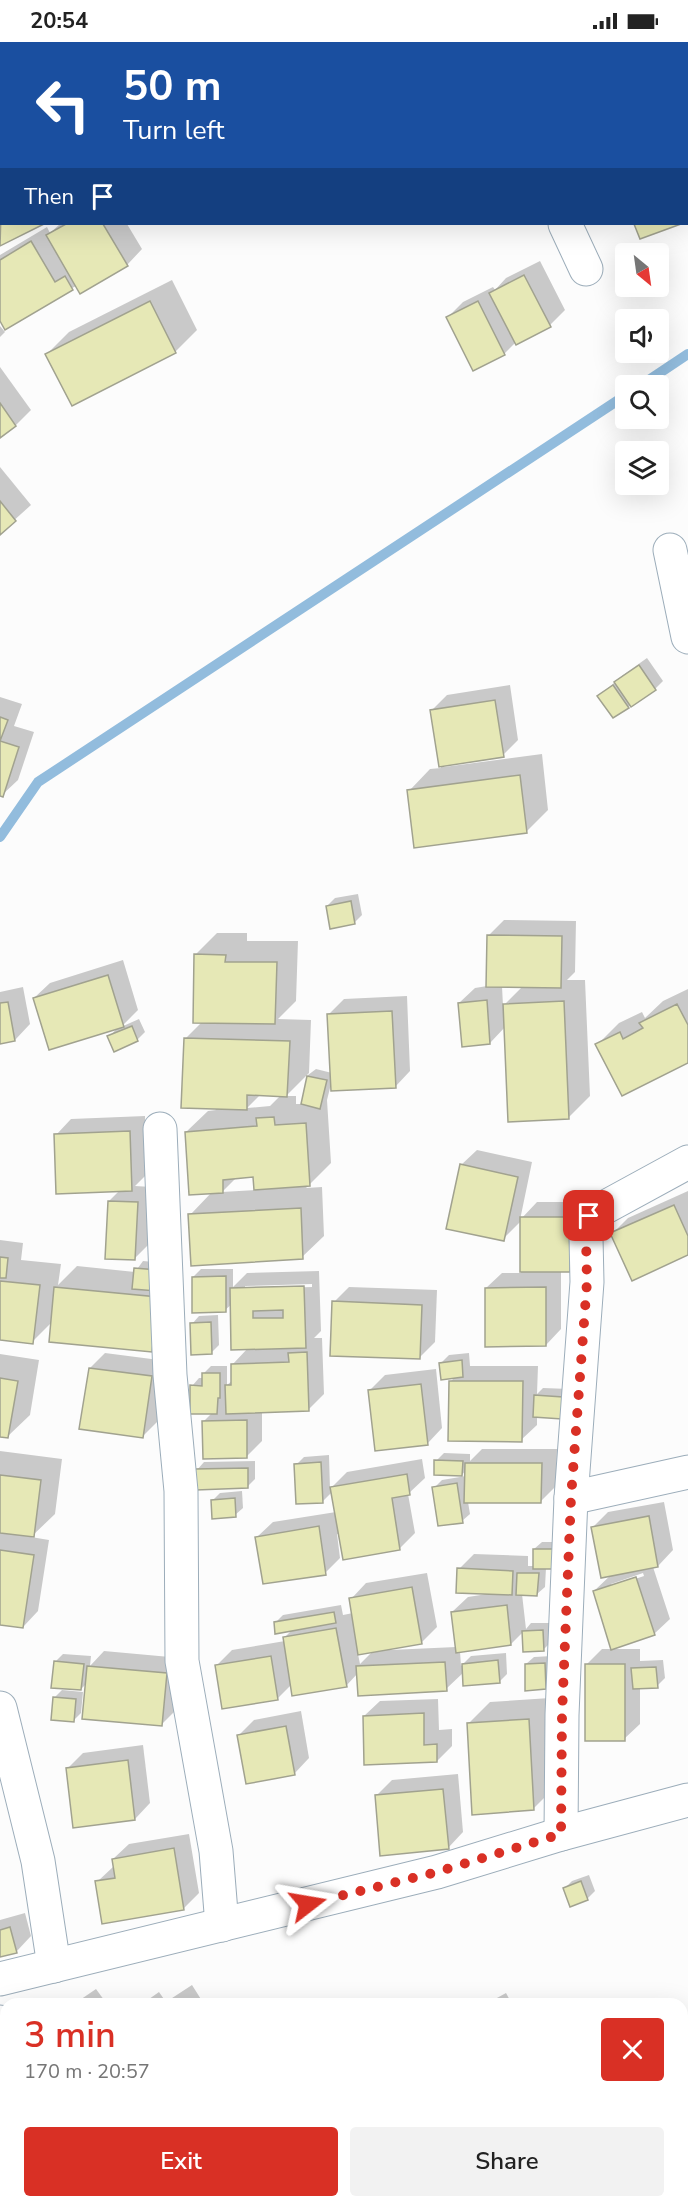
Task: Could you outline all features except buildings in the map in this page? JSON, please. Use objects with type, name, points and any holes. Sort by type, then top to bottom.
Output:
[{"type":"street","points":[[565,225],[586,268]]},
{"type":"street","points":[[670,550],[688,637]]},
{"type":"street","points":[[160,1129],[170,1375],[181,1491],[182,1661],[216,1851],[222,1925]]},
{"type":"street","points":[[561,1834],[562,1715],[571,1498],[587,1282],[586,1237],[589,1216],[688,1162]]},
{"type":"street","points":[[571,1498],[688,1472]]},
{"type":"street","points":[[0,1708],[38,1861],[54,1966]]},
{"type":"street","points":[[0,1978],[437,1872],[561,1834],[688,1800]]},
{"type":"waterway","points":[[656,375],[688,354]]},
{"type":"waterway","points":[[0,837],[38,782],[615,402]]},
{"type":"route","points":[[308,1904],[437,1872],[561,1834],[562,1715],[571,1498],[587,1282],[586,1237],[589,1216]]}]
